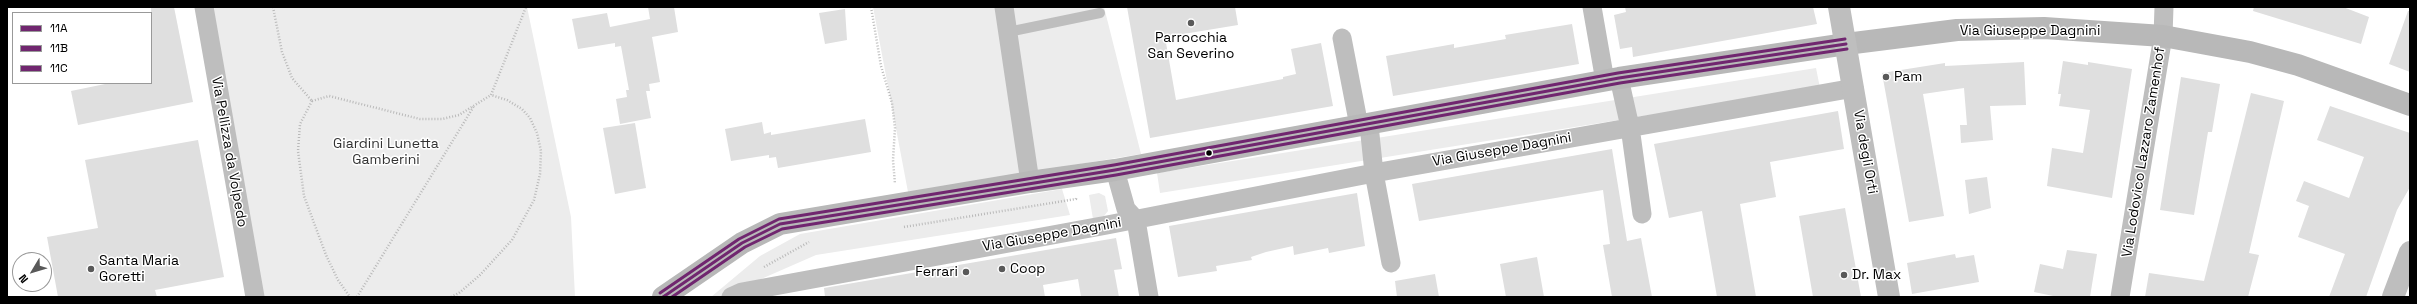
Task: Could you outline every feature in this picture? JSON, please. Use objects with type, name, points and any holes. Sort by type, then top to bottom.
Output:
[{"type":"main road","name":"Via degli Orti","points":[[1839,7],[1889,297]]},
{"type":"main road","points":[[2393,297],[2410,252]]},
{"type":"street","name":"Via Pellizza da Volpedo","points":[[204,7],[255,297]]},
{"type":"street","points":[[1004,7],[1030,182]]},
{"type":"street","points":[[1592,7],[1612,79],[1630,127],[1642,214]]},
{"type":"street","name":"Via Lodovico Lazzaro Zamenhof","points":[[2120,297],[2163,36],[2164,7]]},
{"type":"street","name":"Via Giuseppe Dagnini","points":[[663,297],[742,243],[780,224],[1030,182],[1115,170],[1612,79],[1846,44],[1957,30],[1995,28],[2088,30],[2163,36],[2250,52],[2284,61],[2410,105]]},
{"type":"street","points":[[1342,38],[1364,125],[1391,263]]},
{"type":"street","name":"Via Giuseppe Dagnini","points":[[731,297],[742,292],[1136,220],[1374,173],[1854,88]]},
{"type":"street","points":[[1115,170],[1126,209],[1136,220],[1148,297]]},
{"type":"lane","points":[[1008,32],[1100,13]]},
{"type":"path","points":[[274,7],[282,52],[292,78],[312,101]]},
{"type":"path","points":[[350,297],[338,280],[326,255],[304,196],[298,151],[300,124],[312,101],[329,96],[420,119],[442,119],[459,115],[491,95],[526,7]]},
{"type":"path","points":[[871,7],[881,66],[892,103],[895,128],[893,160],[896,189]]},
{"type":"path","points":[[451,297],[459,294],[480,275],[512,240],[534,200],[540,174],[541,151],[537,133],[530,118],[522,109],[507,100],[491,95]]},
{"type":"path","points":[[357,297],[474,106]]},
{"type":"path","points":[[896,228],[1076,199]]},
{"type":"path","points":[[757,270],[809,242],[817,241]]},
{"type":"green space","name":"Giardini Lunetta Gamberini","points":[[197,7],[527,7],[571,217],[575,297],[248,297]]},
{"type":"green space","points":[[873,7],[1104,7],[1141,154],[908,192]]},
{"type":"green space","points":[[1816,68],[1820,88],[1160,193],[1157,173]]},
{"type":"green space","points":[[1062,189],[1070,215],[816,255],[720,297],[711,297],[760,256],[800,234]]},
{"type":"green space","points":[[1099,193],[1105,196],[1108,211],[1104,216],[1093,219],[1089,195]]},
{"type":"building","points":[[151,7],[174,7],[193,102],[78,125],[71,91],[105,84],[152,84]]},
{"type":"building","points":[[648,7],[674,7],[678,32],[652,37],[660,82],[649,84],[650,91],[646,91],[651,118],[620,124],[616,99],[627,97],[626,90],[629,90],[621,46],[615,47],[615,43],[578,49],[572,19],[607,13],[610,27],[650,19]]},
{"type":"building","points":[[1127,7],[1235,7],[1238,25],[1165,37],[1176,100],[1283,79],[1283,77],[1296,74],[1291,49],[1321,43],[1333,106],[1150,138]]},
{"type":"building","points":[[1625,7],[1813,7],[1817,24],[1633,57],[1632,47],[1620,49],[1614,15],[1626,12]]},
{"type":"building","points":[[2254,7],[2343,7],[2369,17],[2361,44],[2253,11]]},
{"type":"building","points":[[845,9],[847,40],[825,44],[819,13]]},
{"type":"building","points":[[2408,11],[2410,11],[2410,72],[2389,64]]},
{"type":"building","points":[[1572,24],[1579,64],[1393,96],[1386,56],[1454,44],[1454,48],[1506,39],[1505,35]]},
{"type":"building","points":[[2063,61],[2088,65],[2088,62],[2132,69],[2112,198],[2047,186],[2052,148],[2083,153],[2090,110],[2059,106],[2061,94],[2058,94]]},
{"type":"building","points":[[2024,62],[2026,105],[1990,106],[1993,140],[1961,143],[1960,125],[1967,125],[1964,88],[1923,94],[1944,216],[1909,222],[1882,73],[1945,63],[1945,66]]},
{"type":"building","points":[[2181,77],[2220,84],[2212,132],[2208,132],[2194,215],[2160,210]]},
{"type":"building","points":[[2251,93],[2284,101],[2249,253],[2259,255],[2248,297],[2145,297],[2149,273],[2204,281]]},
{"type":"building","points":[[2330,106],[2410,133],[2410,187],[2397,210],[2366,297],[2329,297],[2345,254],[2298,237],[2309,206],[2296,201],[2304,181],[2349,198],[2364,157],[2317,140]]},
{"type":"building","points":[[1838,111],[1844,149],[1770,162],[1776,197],[1740,204],[1756,297],[1717,297],[1702,211],[1669,218],[1654,144]]},
{"type":"building","points":[[865,119],[871,152],[778,168],[776,157],[769,158],[769,155],[731,161],[725,129],[762,122],[764,134],[771,132],[771,135]]},
{"type":"building","points":[[635,123],[646,188],[615,194],[603,128]]},
{"type":"building","points":[[198,140],[224,277],[155,290],[157,297],[58,297],[52,264],[52,252],[50,252],[47,237],[98,228],[85,160]]},
{"type":"building","points":[[1612,149],[1627,241],[1641,238],[1652,297],[1612,297],[1603,245],[1610,244],[1603,190],[1419,221],[1412,184]]},
{"type":"building","points":[[1987,177],[1991,208],[1969,214],[1965,180]]},
{"type":"building","points":[[1357,193],[1365,246],[1329,253],[1328,248],[1294,255],[1293,246],[1251,257],[1252,260],[1216,266],[1217,271],[1178,277],[1169,226]]},
{"type":"building","points":[[1845,208],[1861,297],[1813,297],[1799,216]]},
{"type":"building","points":[[1116,238],[1122,269],[1114,270],[1119,297],[1081,297],[1078,279],[1043,285],[1045,297],[825,297],[824,288]]},
{"type":"building","points":[[2067,250],[2097,254],[2090,297],[2058,297],[2034,292],[2040,264],[2063,269]]},
{"type":"building","points":[[1955,254],[1956,258],[1974,255],[1979,282],[1912,294],[1907,263]]},
{"type":"building","points":[[1537,257],[1544,297],[1506,297],[1500,264]]},
{"type":"building","points":[[1435,274],[1439,297],[1397,297],[1395,281]]},
{"type":"transit line","name":"11C","points":[[660,293],[739,239],[779,219],[1114,165],[1618,73],[1845,39]]},
{"type":"transit line","name":"11A","points":[[663,297],[742,243],[780,224],[1115,170],[1619,78],[1846,44]]},
{"type":"transit line","name":"11B","points":[[672,297],[745,247],[782,229],[1116,175],[1620,83],[1847,49]]},
{"type":"place","name":"Parrocchia San Severino","points":[[1191,23]]},
{"type":"place","name":"Pam","points":[[1886,77]]},
{"type":"place","name":"Santa Maria Goretti","points":[[91,269]]},
{"type":"place","name":"Coop","points":[[1002,269]]},
{"type":"place","name":"Ferrari","points":[[966,272]]},
{"type":"place","name":"Dr. Max","points":[[1844,275]]}]
